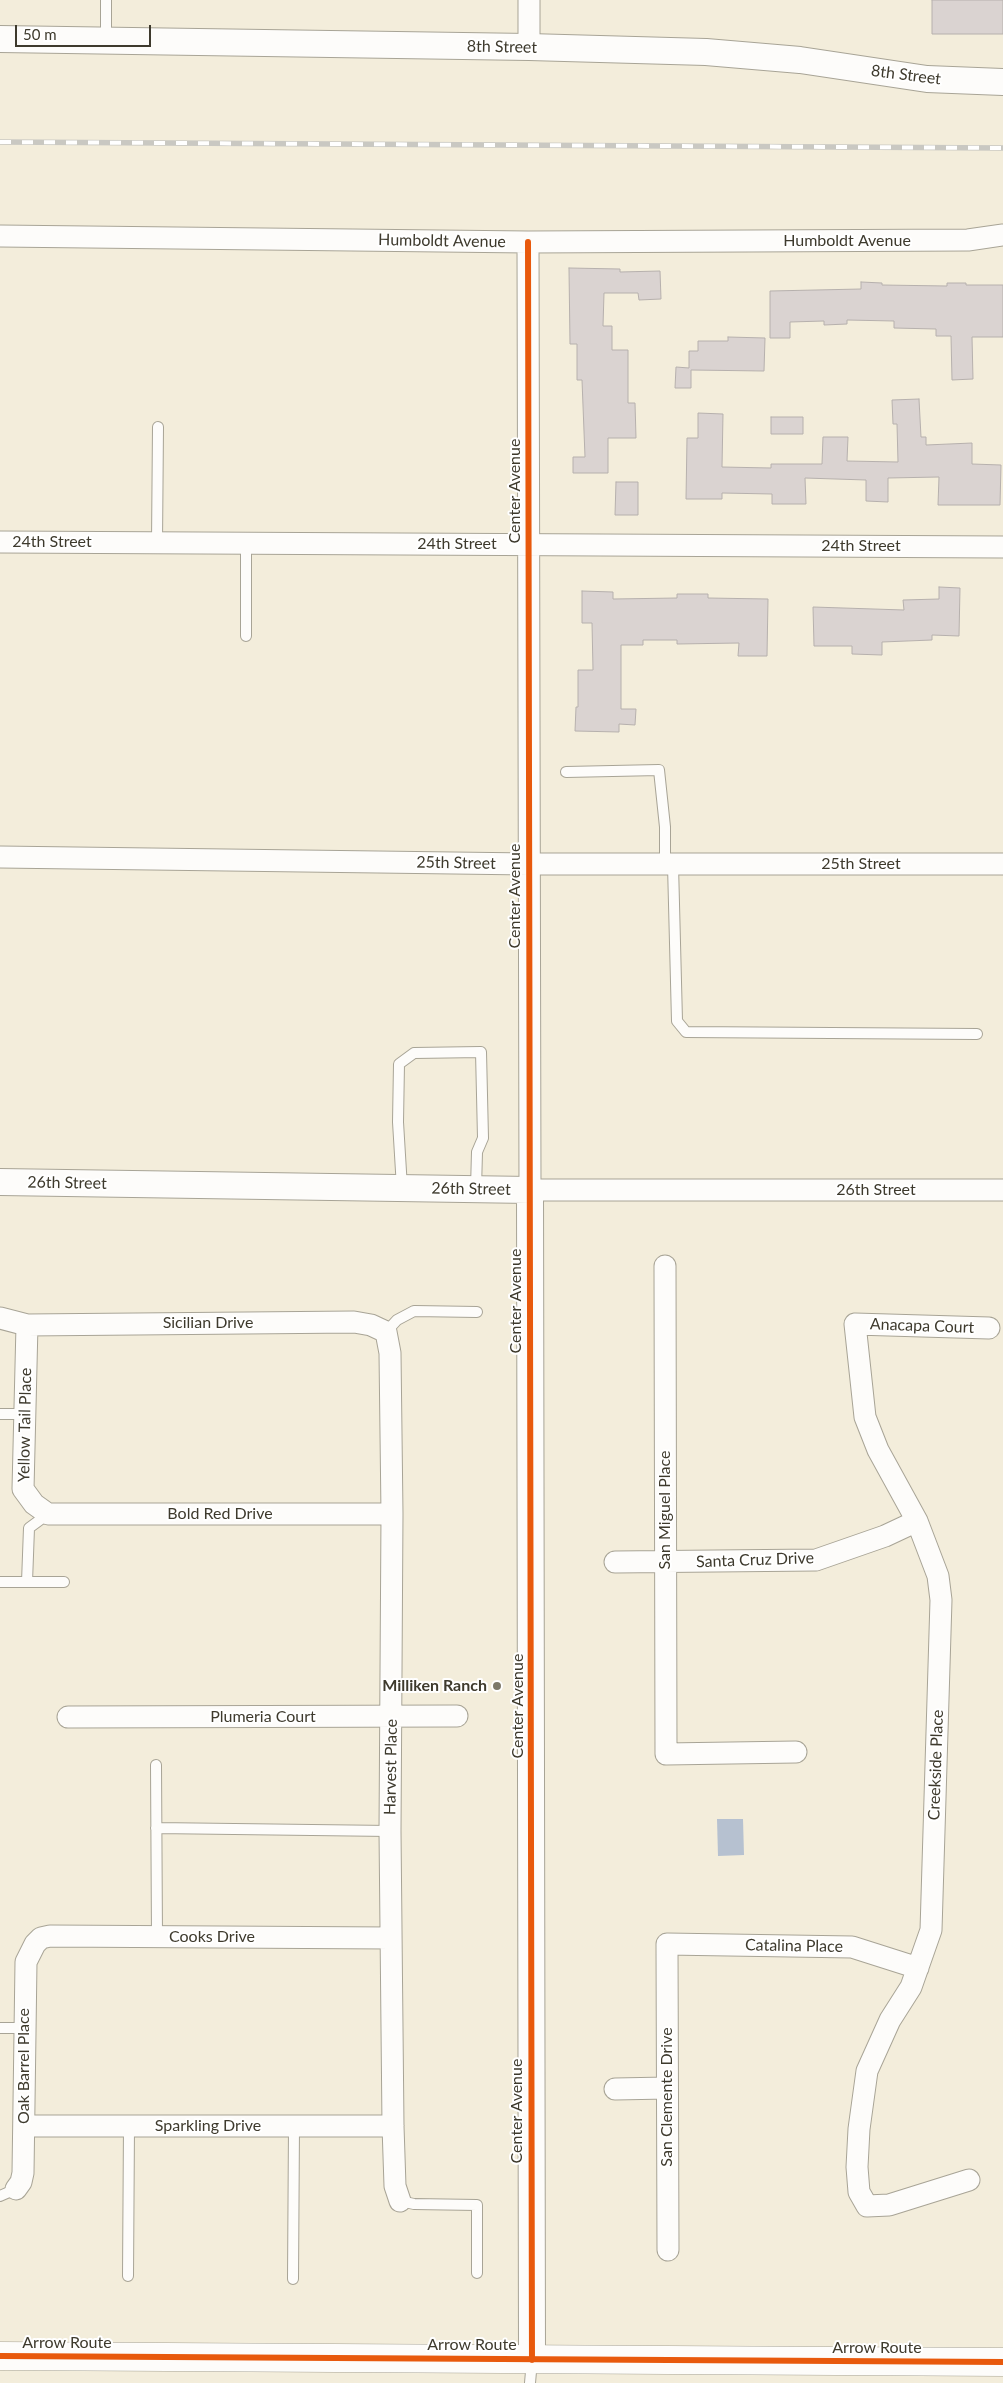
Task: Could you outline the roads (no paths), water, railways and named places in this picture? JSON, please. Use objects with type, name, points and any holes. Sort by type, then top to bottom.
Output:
[{"type":"main road","name":"Arrow Route","points":[[0,2356],[531,2371],[1003,2362]]},
{"type":"street","points":[[529,0],[529,47]]},
{"type":"street","name":"8th Street","points":[[0,40],[529,47],[706,52],[800,60],[927,79],[1003,82]]},
{"type":"street","name":"Humboldt Avenue","points":[[0,236],[528,242],[968,240],[1003,235]]},
{"type":"street","name":"Center Avenue","points":[[528,242],[531,2371]]},
{"type":"street","name":"24th Street","points":[[0,542],[1003,547]]},
{"type":"street","name":"25th Street","points":[[0,857],[669,865],[1003,864]]},
{"type":"street","name":"26th Street","points":[[0,1182],[530,1190],[1003,1190]]},
{"type":"street","name":"San Miguel Place","points":[[665,1266],[666,1754],[796,1752]]},
{"type":"street","name":"Sicilian Drive","points":[[0,1318],[27,1325],[354,1322],[371,1325],[386,1332]]},
{"type":"street","name":"Anacapa Court","points":[[855,1324],[990,1328]]},
{"type":"street","name":"Creekside Place","points":[[855,1324],[864,1416],[878,1450],[917,1522],[938,1576],[940,1600],[931,1930],[911,1987],[890,2020],[866,2071],[858,2167],[859,2192],[867,2206],[889,2205],[969,2180]]},
{"type":"street","name":"Yellow Tail Place","points":[[27,1325],[23,1489],[34,1504],[48,1514]]},
{"type":"street","name":"Harvest Place","points":[[386,1332],[390,1353],[392,1514],[390,1831],[393,2126],[395,2186],[400,2201]]},
{"type":"street","name":"Bold Red Drive","points":[[48,1514],[392,1514]]},
{"type":"street","name":"Santa Cruz Drive","points":[[615,1562],[816,1560],[885,1536],[917,1522]]},
{"type":"street","name":"Plumeria Court","points":[[68,1717],[457,1716]]},
{"type":"street","name":"Cooks Drive","points":[[35,1944],[43,1937],[50,1936],[391,1938]]},
{"type":"street","name":"Oak Barrel Place","points":[[8,2192],[21,2182],[23,2173],[26,1962],[35,1944]]},
{"type":"street","name":"Catalina Place","points":[[667,1944],[852,1947],[918,1968]]},
{"type":"street","name":"San Clemente Drive","points":[[667,1944],[668,2250]]},
{"type":"street","points":[[615,2089],[667,2088]]},
{"type":"street","name":"Sparkling Drive","points":[[24,2126],[393,2126]]},
{"type":"lane","points":[[106,0],[106,41]]},
{"type":"lane","points":[[157,542],[158,426]]},
{"type":"lane","points":[[246,543],[246,636]]},
{"type":"lane","points":[[566,772],[659,770],[669,865],[677,1022],[686,1032],[977,1034]]},
{"type":"lane","points":[[402,1188],[398,1122],[399,1064],[414,1053],[481,1052],[483,1138],[477,1152],[476,1189]]},
{"type":"lane","points":[[386,1332],[397,1320],[414,1311],[477,1312]]},
{"type":"lane","points":[[0,1414],[24,1414]]},
{"type":"lane","points":[[27,1582],[29,1528],[48,1514]]},
{"type":"lane","points":[[0,1582],[64,1582]]},
{"type":"lane","points":[[156,1765],[157,1936]]},
{"type":"lane","points":[[156,1828],[390,1831]]},
{"type":"lane","points":[[0,2028],[24,2028]]},
{"type":"lane","points":[[128,2276],[129,2126]]},
{"type":"lane","points":[[293,2279],[294,2126]]},
{"type":"lane","points":[[400,2201],[414,2204],[477,2205],[477,2273]]},
{"type":"water","points":[[717,1819],[743,1819],[744,1855],[718,1856]]},
{"type":"railway","points":[[0,142],[1003,148]]},
{"type":"place","name":"Milliken Ranch","points":[[497,1686]]}]
